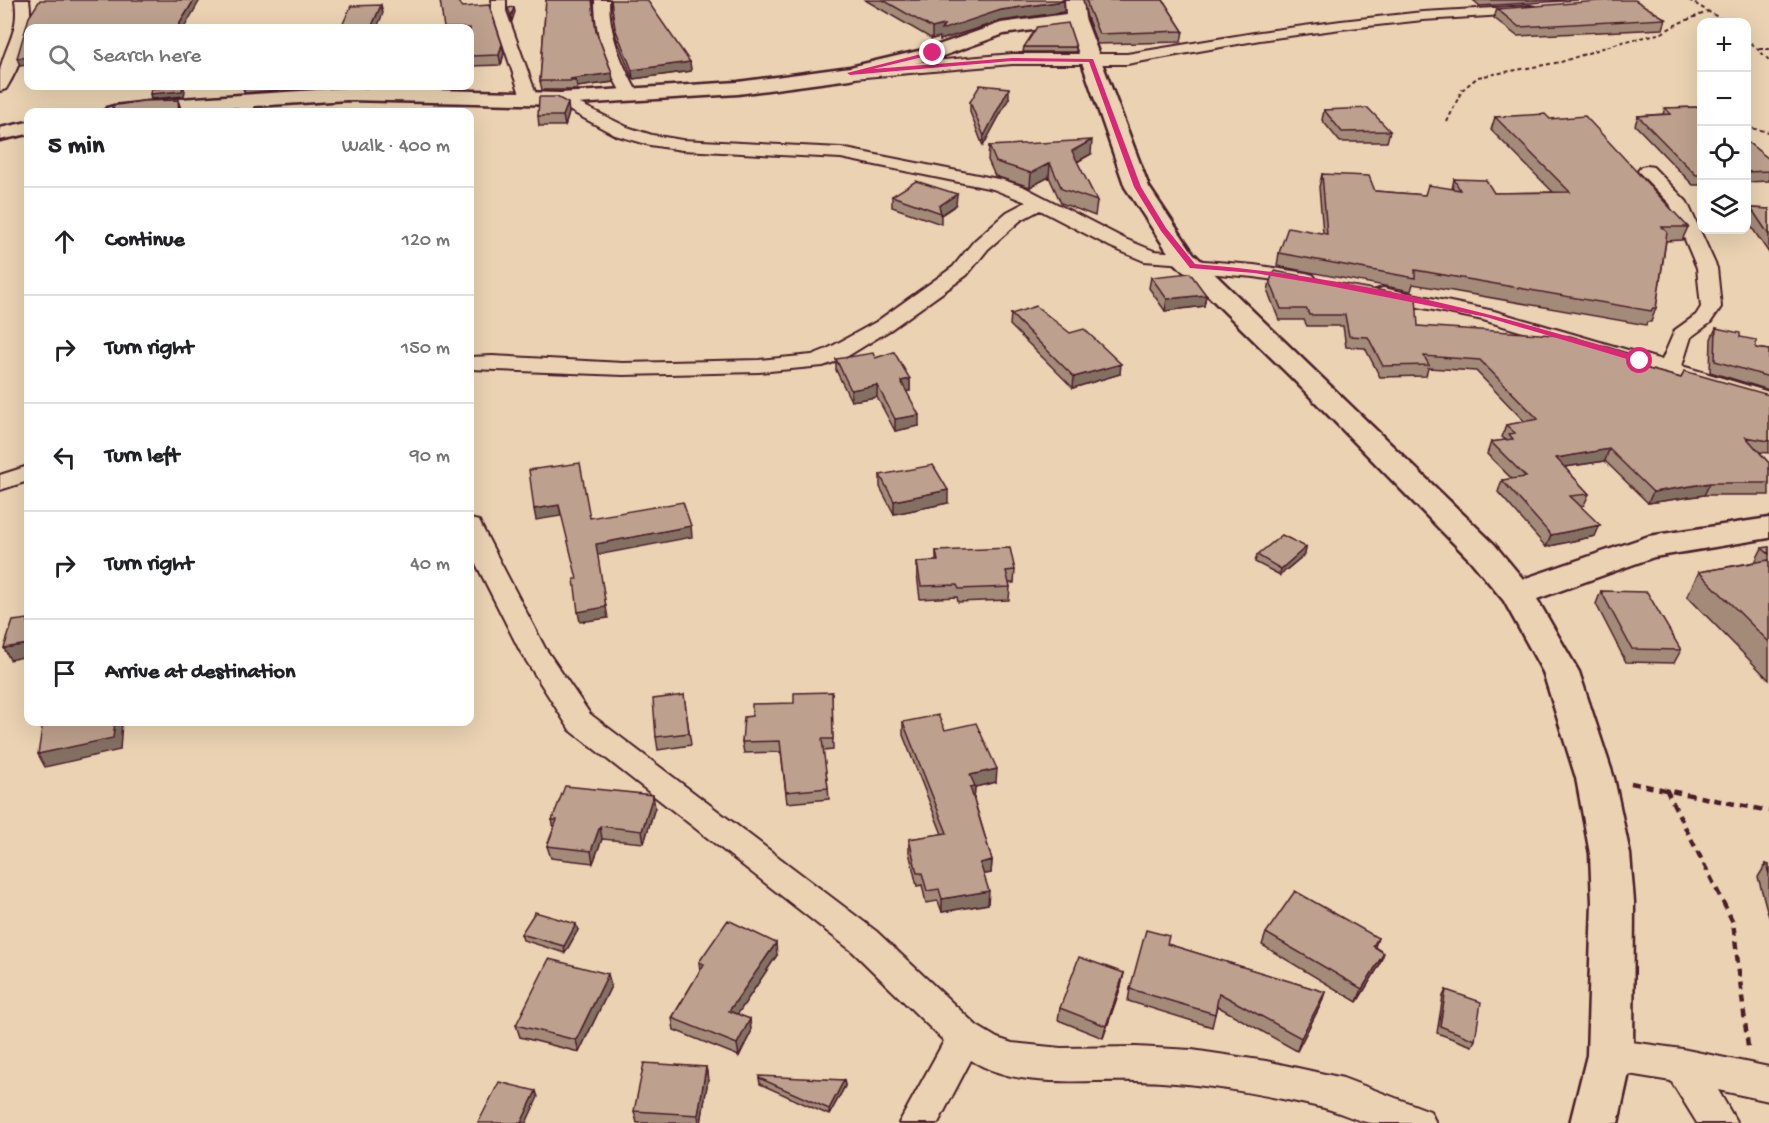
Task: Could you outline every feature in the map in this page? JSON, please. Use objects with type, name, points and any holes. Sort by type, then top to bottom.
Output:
[{"type":"street","points":[[0,86],[15,50],[24,8],[22,0]]},
{"type":"street","points":[[499,0],[499,11],[530,100]]},
{"type":"street","points":[[602,0],[601,13],[610,54],[631,95]]},
{"type":"street","points":[[850,73],[933,53],[1001,29],[1075,9],[1137,187],[1189,262],[1482,552],[1517,594],[1561,672],[1595,778],[1610,854],[1613,902],[1610,1055],[1594,1123]]},
{"type":"street","points":[[201,108],[245,106],[346,94],[530,100],[738,88],[850,73],[1012,59],[1141,58],[1278,33],[1351,24],[1546,9]]},
{"type":"street","points":[[560,99],[621,131],[650,140],[682,145],[841,153],[997,184],[1018,191],[1118,243],[1151,257],[1320,281]]},
{"type":"street","points":[[0,134],[24,129]]},
{"type":"street","points":[[1647,171],[1678,202],[1707,268],[1711,307],[1703,319],[1682,334],[1670,369]]},
{"type":"street","points":[[474,363],[623,369],[759,366],[814,361],[836,354],[883,326],[960,271],[981,245],[1014,216],[1039,203]]},
{"type":"street","points":[[1364,290],[1487,315],[1769,399]]},
{"type":"street","points":[[0,483],[24,474]]},
{"type":"street","points":[[1517,594],[1649,547],[1769,528]]},
{"type":"street","points":[[474,535],[521,633],[554,687],[580,722],[864,941],[965,1037],[987,1052],[1012,1059],[1061,1065],[1136,1064],[1192,1067],[1266,1078],[1343,1095],[1417,1123]]},
{"type":"street","points":[[918,1123],[965,1037]]},
{"type":"street","points":[[1610,1055],[1682,1066],[1761,1082]]},
{"type":"street","points":[[1682,1066],[1718,1123]]},
{"type":"path","points":[[1689,0],[1720,18]]},
{"type":"path","points":[[1447,122],[1454,101],[1469,81],[1478,77],[1561,62],[1618,43],[1662,33],[1679,23],[1710,11]]},
{"type":"path","points":[[1751,42],[1769,60]]},
{"type":"path","points":[[1759,49],[1769,49]]},
{"type":"path","points":[[1751,128],[1769,132]]},
{"type":"path","points":[[1595,778],[1666,789],[1769,811]]},
{"type":"path","points":[[1666,789],[1733,922],[1761,1082]]},
{"type":"building","points":[[40,0],[194,0],[179,24],[27,24]]},
{"type":"building","points":[[440,0],[456,0],[463,7],[489,5],[502,44],[499,55],[474,56],[474,24],[443,24]]},
{"type":"building","points":[[546,0],[592,0],[596,31],[612,73],[570,79],[576,81],[540,81]]},
{"type":"building","points":[[611,0],[647,0],[690,62],[632,70],[615,28]]},
{"type":"building","points":[[883,0],[1064,1],[1001,10],[941,30],[944,25],[932,28]]},
{"type":"building","points":[[1087,0],[1163,0],[1183,31],[1099,34]]},
{"type":"building","points":[[1635,0],[1666,19],[1519,27],[1497,9]]},
{"type":"building","points":[[381,5],[373,24],[343,24],[351,6]]},
{"type":"building","points":[[514,7],[511,17],[508,8]]},
{"type":"building","points":[[1068,23],[1076,47],[1024,47],[1037,27]]},
{"type":"building","points":[[24,34],[24,57],[17,58]]},
{"type":"building","points":[[980,85],[1009,88],[984,136],[970,102]]},
{"type":"building","points":[[151,90],[182,90],[182,91],[150,94]]},
{"type":"building","points":[[539,97],[557,97],[568,103],[563,116],[538,116]]},
{"type":"building","points":[[178,100],[179,108],[113,108],[111,106],[143,101]]},
{"type":"building","points":[[1697,107],[1697,175],[1638,116],[1671,114],[1665,108]]},
{"type":"building","points":[[1368,108],[1390,131],[1342,132],[1324,110]]},
{"type":"building","points":[[1545,114],[1550,119],[1585,116],[1688,227],[1662,227],[1667,232],[1656,308],[1651,311],[1415,270],[1415,278],[1279,253],[1288,227],[1327,234],[1322,174],[1369,176],[1375,191],[1425,195],[1428,185],[1460,190],[1454,179],[1486,180],[1494,193],[1570,192],[1495,117]]},
{"type":"building","points":[[1092,140],[1072,151],[1097,201],[1062,189],[1050,163],[1031,173],[996,162],[989,146]]},
{"type":"building","points":[[1751,145],[1769,159],[1769,171],[1751,172]]},
{"type":"building","points":[[916,181],[957,194],[939,206],[941,213],[892,196]]},
{"type":"building","points":[[1751,208],[1769,209],[1769,235]]},
{"type":"building","points":[[1274,271],[1416,297],[1418,326],[1570,336],[1634,355],[1630,364],[1681,378],[1684,371],[1769,395],[1769,441],[1746,437],[1769,463],[1769,483],[1710,483],[1653,492],[1609,449],[1556,458],[1589,494],[1570,496],[1600,525],[1551,535],[1502,480],[1526,477],[1491,442],[1513,439],[1509,434],[1515,433],[1506,425],[1538,419],[1480,360],[1424,356],[1429,365],[1383,366],[1368,337],[1349,336],[1345,315],[1309,315],[1307,309],[1281,309],[1270,281]]},
{"type":"building","points":[[1190,273],[1206,295],[1167,299],[1151,277]]},
{"type":"building","points":[[1036,306],[1070,333],[1084,329],[1121,364],[1074,377],[1011,314]]},
{"type":"building","points":[[1716,328],[1740,333],[1740,337],[1756,340],[1756,348],[1769,350],[1769,377],[1715,361]]},
{"type":"building","points":[[894,352],[910,379],[901,381],[919,415],[895,419],[877,385],[851,390],[836,359],[873,353],[875,358]]},
{"type":"building","points":[[580,463],[590,518],[683,502],[691,526],[596,544],[606,607],[578,612],[574,579],[577,579],[559,505],[534,509],[529,470]]},
{"type":"building","points":[[933,465],[948,490],[894,501],[880,475]]},
{"type":"building","points":[[1282,535],[1306,547],[1281,569],[1257,555]]},
{"type":"building","points":[[1769,547],[1769,554],[1762,548]]},
{"type":"building","points":[[1010,548],[1015,570],[1006,571],[1010,587],[959,589],[957,585],[921,586],[917,562],[938,561],[936,551]]},
{"type":"building","points":[[1769,560],[1769,642],[1699,572]]},
{"type":"building","points":[[1601,591],[1647,592],[1681,650],[1632,649]]},
{"type":"building","points":[[24,620],[24,645],[4,648],[13,621]]},
{"type":"building","points":[[832,692],[833,739],[822,739],[828,788],[786,792],[780,741],[742,742],[744,717],[752,716],[752,704],[794,703],[794,693]]},
{"type":"building","points":[[684,695],[689,733],[656,737],[653,699]]},
{"type":"building","points":[[938,715],[945,730],[976,723],[997,769],[970,775],[975,786],[970,787],[992,860],[980,863],[989,891],[942,899],[939,889],[927,891],[922,873],[917,873],[909,839],[947,833],[903,722]]},
{"type":"building","points":[[42,726],[114,726],[113,738],[38,754]]},
{"type":"building","points":[[565,786],[653,795],[642,831],[600,826],[591,851],[547,846],[557,820],[552,820]]},
{"type":"building","points":[[1295,891],[1378,938],[1373,946],[1384,953],[1362,989],[1266,933]]},
{"type":"building","points":[[535,912],[576,924],[564,946],[521,934]]},
{"type":"building","points":[[728,920],[776,943],[729,1011],[750,1019],[737,1044],[672,1018],[704,964],[699,962]]},
{"type":"building","points":[[1146,930],[1169,936],[1167,944],[1325,992],[1301,1038],[1219,993],[1215,1014],[1130,989]]},
{"type":"building","points":[[1079,957],[1124,973],[1106,1026],[1060,1008]]},
{"type":"building","points":[[549,959],[608,974],[576,1040],[516,1025]]},
{"type":"building","points":[[1446,990],[1481,1002],[1475,1040],[1440,1026]]},
{"type":"building","points":[[644,1063],[706,1067],[698,1115],[634,1111]]},
{"type":"building","points":[[759,1076],[844,1080],[829,1109],[759,1078]]},
{"type":"building","points":[[499,1082],[536,1091],[521,1123],[478,1123]]},
{"type":"route","points":[[933,53],[850,73],[1012,59],[1091,60],[1137,187],[1163,229],[1184,258],[1193,266],[1254,271],[1320,281],[1487,315],[1640,361]]}]
